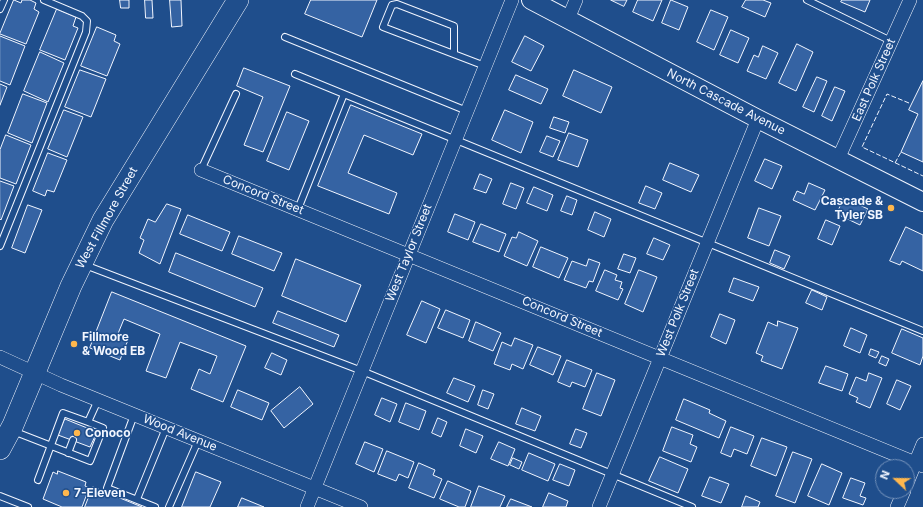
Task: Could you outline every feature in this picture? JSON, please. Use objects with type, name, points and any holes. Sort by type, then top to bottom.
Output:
[{"type":"main road","name":"West Fillmore Street","points":[[0,449],[35,373],[81,264],[121,189],[238,0]]},
{"type":"main road","name":"North Cascade Avenue","points":[[531,0],[758,120],[923,202]]},
{"type":"street","name":"West Taylor Street","points":[[307,507],[512,0]]},
{"type":"street","points":[[568,19],[576,0]]},
{"type":"street","name":"East Polk Street","points":[[838,159],[910,0]]},
{"type":"street","name":"West Polk Street","points":[[599,507],[758,120]]},
{"type":"street","name":"Concord Street","points":[[201,170],[919,464]]},
{"type":"street","name":"Wood Avenue","points":[[0,357],[134,415],[361,507]]},
{"type":"street","points":[[919,464],[923,444]]},
{"type":"lane","points":[[0,9],[4,0]]},
{"type":"lane","points":[[0,246],[86,32],[87,21],[82,16],[44,0]]},
{"type":"lane","points":[[806,0],[892,42]]},
{"type":"lane","points":[[454,54],[454,26],[397,4],[392,5],[383,27],[485,66]]},
{"type":"lane","points":[[285,37],[467,111]]},
{"type":"lane","points":[[295,74],[706,244],[923,331]]},
{"type":"lane","points":[[201,170],[236,94]]},
{"type":"lane","points":[[298,209],[344,94]]},
{"type":"lane","points":[[81,264],[362,371],[692,507]]},
{"type":"lane","points":[[88,422],[98,400]]},
{"type":"lane","points":[[10,430],[50,446],[68,453],[90,461],[103,428],[88,422],[80,422],[63,413],[50,446],[38,480]]},
{"type":"lane","points":[[134,415],[108,488],[155,507]]},
{"type":"lane","points":[[137,499],[166,428]]},
{"type":"lane","points":[[68,453],[73,440]]},
{"type":"lane","points":[[169,507],[198,441]]},
{"type":"lane","points":[[0,496],[28,507]]},
{"type":"building","points":[[14,0],[21,3],[22,0],[30,0],[36,3],[34,9],[39,12],[26,44],[0,34]]},
{"type":"building","points":[[120,0],[129,0],[129,8],[121,8]]},
{"type":"building","points":[[145,0],[152,0],[153,18],[146,18]]},
{"type":"building","points":[[170,0],[181,0],[182,26],[172,27]]},
{"type":"building","points":[[311,0],[377,0],[362,37],[305,14]]},
{"type":"building","points":[[611,0],[627,0],[624,6]]},
{"type":"building","points":[[638,0],[662,0],[653,21],[633,12]]},
{"type":"building","points":[[671,0],[688,7],[679,30],[662,23]]},
{"type":"building","points":[[746,0],[763,0],[771,3],[765,17],[742,7]]},
{"type":"building","points":[[842,0],[870,0],[865,12],[841,2]]},
{"type":"building","points":[[57,9],[76,17],[73,26],[78,28],[65,60],[40,50]]},
{"type":"building","points":[[711,10],[728,17],[714,50],[697,42]]},
{"type":"building","points":[[97,27],[116,35],[114,41],[120,44],[107,76],[81,66]]},
{"type":"building","points":[[731,30],[749,38],[738,63],[720,55]]},
{"type":"building","points":[[0,36],[25,46],[10,85],[0,81]]},
{"type":"building","points":[[525,36],[544,46],[531,71],[512,62]]},
{"type":"building","points":[[797,44],[813,52],[796,91],[779,83]]},
{"type":"building","points":[[763,46],[778,53],[766,79],[747,71],[754,55],[758,57]]},
{"type":"building","points":[[40,52],[64,63],[48,102],[24,91]]},
{"type":"building","points":[[244,68],[290,86],[263,152],[244,145],[263,97],[237,86]]},
{"type":"building","points":[[80,70],[106,79],[91,117],[65,107]]},
{"type":"building","points":[[574,70],[612,87],[601,113],[563,96]]},
{"type":"building","points":[[516,75],[548,89],[541,104],[509,90]]},
{"type":"building","points":[[817,77],[827,81],[814,112],[803,107]]},
{"type":"building","points":[[923,81],[923,162],[901,152],[918,114],[909,110]]},
{"type":"building","points":[[0,84],[7,87],[0,105]]},
{"type":"building","points":[[835,87],[845,91],[832,121],[822,116]]},
{"type":"building","points":[[23,94],[47,103],[32,143],[8,133]]},
{"type":"building","points":[[351,105],[422,134],[413,155],[364,135],[348,173],[397,193],[389,214],[318,186]]},
{"type":"building","points":[[64,110],[83,117],[67,157],[48,149]]},
{"type":"building","points":[[505,110],[533,122],[521,153],[492,140]]},
{"type":"building","points":[[287,112],[309,121],[289,170],[267,161]]},
{"type":"building","points":[[554,117],[569,122],[565,133],[550,128]]},
{"type":"building","points":[[569,133],[588,140],[578,167],[558,160]]},
{"type":"building","points":[[6,135],[31,145],[16,184],[0,178],[0,150]]},
{"type":"building","points":[[547,136],[560,141],[553,157],[540,152]]},
{"type":"building","points":[[48,153],[67,160],[54,192],[47,190],[45,196],[33,191]]},
{"type":"building","points":[[765,159],[782,166],[772,189],[755,181]]},
{"type":"building","points":[[670,163],[699,175],[691,192],[663,180]]},
{"type":"building","points":[[480,174],[492,179],[486,193],[474,189]]},
{"type":"building","points":[[0,181],[14,186],[1,220],[0,219]]},
{"type":"building","points":[[511,183],[524,188],[516,209],[503,204]]},
{"type":"building","points":[[809,183],[825,190],[815,210],[793,200],[797,191],[804,194]]},
{"type":"building","points":[[646,186],[662,193],[655,209],[639,203]]},
{"type":"building","points":[[534,187],[553,195],[547,211],[527,203]]},
{"type":"building","points":[[567,196],[577,200],[572,215],[561,211]]},
{"type":"building","points":[[844,198],[868,209],[860,225],[837,214]]},
{"type":"building","points":[[167,204],[181,209],[160,264],[139,253],[144,240],[140,238],[148,219],[155,222]]},
{"type":"building","points":[[28,205],[42,210],[25,253],[12,248]]},
{"type":"building","points":[[759,208],[781,216],[769,246],[748,238]]},
{"type":"building","points":[[595,212],[611,219],[604,237],[588,230]]},
{"type":"building","points":[[455,214],[475,222],[468,240],[448,232]]},
{"type":"building","points":[[188,215],[230,232],[222,251],[180,234]]},
{"type":"building","points":[[826,220],[840,226],[832,245],[818,239]]},
{"type":"building","points":[[481,224],[506,234],[499,252],[473,242]]},
{"type":"building","points":[[906,227],[923,235],[923,271],[902,261],[900,265],[890,261]]},
{"type":"building","points":[[519,232],[538,241],[527,266],[504,256],[512,237],[516,238]]},
{"type":"building","points":[[239,236],[282,253],[274,271],[232,254]]},
{"type":"building","points":[[654,238],[670,245],[663,260],[647,254]]},
{"type":"building","points":[[541,247],[568,258],[559,278],[533,267]]},
{"type":"building","points":[[775,250],[790,256],[784,269],[770,263]]},
{"type":"building","points":[[176,253],[263,288],[255,307],[169,272]]},
{"type":"building","points":[[624,254],[636,258],[630,273],[618,269]]},
{"type":"building","points":[[296,259],[361,285],[346,322],[282,296]]},
{"type":"building","points":[[589,259],[600,263],[593,282],[589,281],[586,288],[564,280],[572,261],[586,266]]},
{"type":"building","points":[[605,270],[617,275],[615,280],[622,282],[620,288],[623,289],[618,300],[596,291]]},
{"type":"building","points":[[639,270],[657,277],[643,312],[625,304]]},
{"type":"building","points":[[734,278],[759,287],[753,301],[729,292]]},
{"type":"building","points":[[812,290],[827,297],[822,310],[806,303]]},
{"type":"building","points":[[112,292],[246,346],[223,402],[191,389],[199,369],[210,374],[217,356],[180,342],[166,378],[146,371],[160,334],[124,319],[117,336],[128,340],[120,360],[90,348]]},
{"type":"building","points":[[422,301],[440,309],[426,343],[407,335]]},
{"type":"building","points":[[446,310],[470,320],[463,338],[438,328]]},
{"type":"building","points":[[278,311],[339,335],[334,347],[273,323]]},
{"type":"building","points":[[720,314],[735,320],[726,344],[711,337]]},
{"type":"building","points":[[778,321],[798,328],[782,369],[761,361],[763,356],[756,353],[768,322],[777,326]]},
{"type":"building","points":[[476,322],[501,333],[493,351],[469,341]]},
{"type":"building","points":[[851,328],[867,335],[860,353],[844,346]]},
{"type":"building","points":[[902,329],[923,338],[923,356],[920,365],[892,353]]},
{"type":"building","points":[[515,338],[533,345],[523,369],[512,364],[510,370],[494,364],[502,342],[511,346]]},
{"type":"building","points":[[538,347],[561,356],[553,375],[530,365]]},
{"type":"building","points":[[871,349],[879,352],[876,358],[869,355]]},
{"type":"building","points":[[272,353],[287,360],[281,375],[265,368]]},
{"type":"building","points":[[882,356],[889,359],[886,366],[879,363]]},
{"type":"building","points":[[567,360],[592,370],[585,387],[572,382],[570,387],[558,382]]},
{"type":"building","points":[[826,366],[848,374],[842,391],[819,383]]},
{"type":"building","points":[[597,373],[615,380],[601,416],[583,409]]},
{"type":"building","points":[[869,373],[882,378],[870,408],[856,402],[858,398],[849,394],[856,377],[866,381]]},
{"type":"building","points":[[454,378],[475,386],[468,402],[447,393]]},
{"type":"building","points":[[897,380],[911,386],[900,410],[887,404]]},
{"type":"building","points":[[300,387],[313,404],[284,428],[271,411]]},
{"type":"building","points":[[238,390],[269,403],[262,420],[231,407]]},
{"type":"building","points":[[483,390],[494,394],[488,409],[478,405]]},
{"type":"building","points":[[382,398],[397,404],[390,422],[375,415]]},
{"type":"building","points":[[684,399],[710,410],[709,413],[726,421],[719,438],[676,420]]},
{"type":"building","points":[[406,403],[426,411],[419,430],[399,422]]},
{"type":"building","points":[[522,408],[541,416],[535,431],[516,424]]},
{"type":"building","points":[[438,418],[447,422],[441,437],[432,433]]},
{"type":"building","name":"Conoco","points":[[65,419],[97,432],[90,447],[58,435]]},
{"type":"building","points":[[672,427],[693,435],[690,444],[697,447],[691,462],[663,451]]},
{"type":"building","points":[[731,427],[754,436],[747,454],[734,449],[731,457],[721,453]]},
{"type":"building","points":[[466,429],[483,436],[476,453],[460,446]]},
{"type":"building","points":[[576,429],[587,433],[581,448],[570,444]]},
{"type":"building","points":[[762,438],[787,447],[776,476],[751,466]]},
{"type":"building","points":[[365,442],[383,449],[374,472],[356,464]]},
{"type":"building","points":[[499,442],[515,449],[508,466],[491,459]]},
{"type":"building","points":[[387,451],[414,462],[408,478],[399,474],[396,481],[378,474]]},
{"type":"building","points":[[793,452],[812,459],[795,503],[776,496]]},
{"type":"building","points":[[529,453],[555,464],[548,481],[522,470]]},
{"type":"building","points":[[660,457],[688,469],[678,493],[649,481]]},
{"type":"building","points":[[513,458],[522,462],[519,469],[510,465]]},
{"type":"building","points":[[419,463],[435,470],[433,475],[442,479],[434,498],[409,488]]},
{"type":"building","points":[[560,464],[575,470],[569,486],[553,480]]},
{"type":"building","points":[[822,464],[842,473],[829,505],[808,496]]},
{"type":"building","name":"7-Eleven","points":[[58,471],[86,482],[85,486],[89,488],[82,507],[62,507],[43,499],[53,472],[57,474]]},
{"type":"building","points":[[196,472],[221,482],[210,507],[182,507]]},
{"type":"building","points":[[710,477],[729,484],[721,503],[702,496]]},
{"type":"building","points":[[851,478],[865,483],[860,496],[866,498],[863,505],[843,498]]},
{"type":"building","points":[[448,481],[471,491],[465,507],[459,507],[440,499]]},
{"type":"building","points":[[479,486],[505,496],[500,507],[471,507]]},
{"type":"building","points":[[93,487],[142,507],[85,507]]},
{"type":"building","points":[[549,493],[568,501],[566,507],[543,507]]},
{"type":"building","points":[[746,496],[760,502],[758,507],[742,507]]},
{"type":"building","points":[[242,498],[264,507],[238,507]]},
{"type":"building","points":[[511,499],[532,507],[507,507]]},
{"type":"fence","points":[[909,103],[887,94],[862,147],[923,176]]},
{"type":"fence","points":[[895,163],[901,152]]},
{"type":"place","name":"Cascade & Tyler SB","points":[[891,208]]},
{"type":"place","name":"Fillmore & Wood EB","points":[[74,344]]},
{"type":"place","name":"Conoco","points":[[77,433]]},
{"type":"place","name":"7-Eleven","points":[[66,493]]}]
